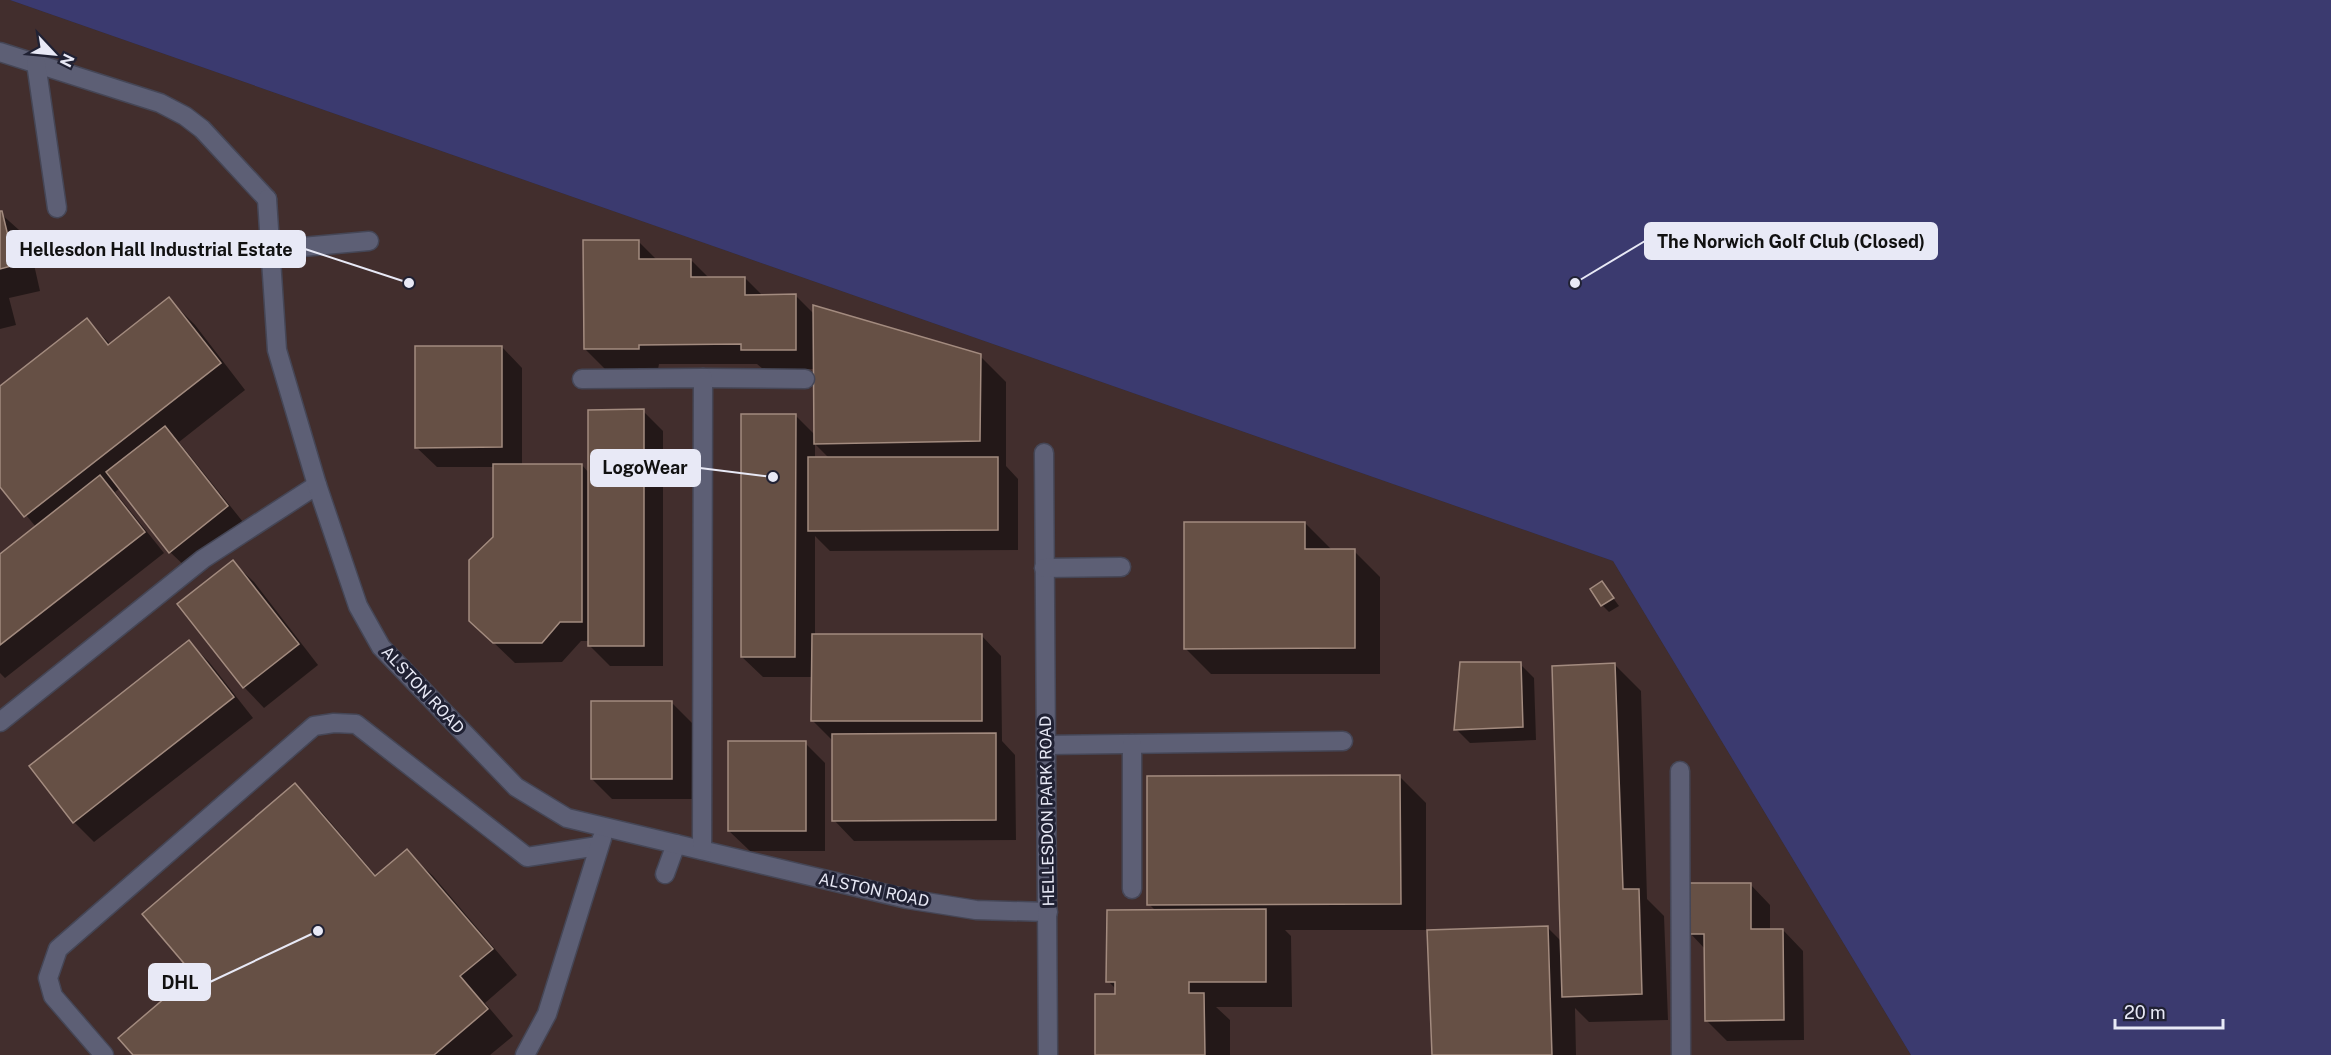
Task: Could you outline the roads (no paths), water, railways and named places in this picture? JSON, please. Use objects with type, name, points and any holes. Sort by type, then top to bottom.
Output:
[{"type":"street","points":[[0,52],[36,63],[57,208]]},
{"type":"street","name":"ALSTON ROAD","points":[[36,63],[160,103],[185,116],[202,129],[267,199],[277,350],[317,485],[358,606],[381,647],[516,787],[567,818],[907,899],[976,910],[1048,912]]},
{"type":"street","points":[[269,250],[369,241]]},
{"type":"street","points":[[702,850],[703,378]]},
{"type":"street","points":[[582,379],[805,379]]},
{"type":"street","name":"HELLESDON PARK ROAD","points":[[1044,453],[1048,1055]]},
{"type":"street","points":[[0,722],[203,559],[317,485]]},
{"type":"street","points":[[1044,568],[1121,567]]},
{"type":"street","points":[[104,1055],[53,996],[48,978],[58,949],[314,726],[334,723],[356,724],[527,857],[598,846]]},
{"type":"street","points":[[1046,745],[1343,741]]},
{"type":"street","points":[[1132,744],[1132,889]]},
{"type":"street","points":[[1680,771],[1681,1055]]},
{"type":"street","points":[[525,1055],[547,1014],[598,846],[606,828]]},
{"type":"street","points":[[665,874],[676,844]]},
{"type":"place","name":"Hellesdon Hall Industrial Estate","points":[[409,283]]},
{"type":"place","name":"The Norwich Golf Club (Closed)","points":[[1575,283]]},
{"type":"place","name":"LogoWear","points":[[773,477]]},
{"type":"place","name":"DHL","points":[[318,931]]}]
